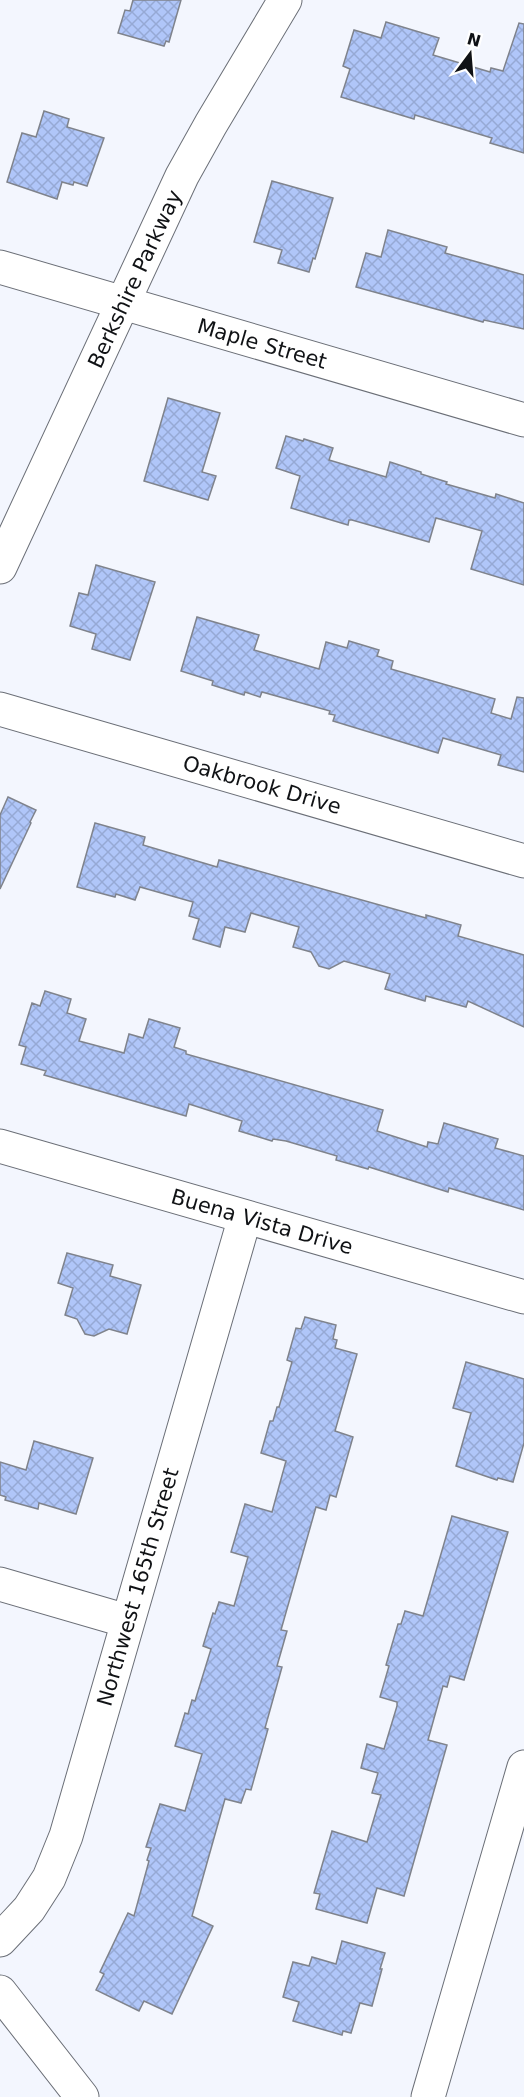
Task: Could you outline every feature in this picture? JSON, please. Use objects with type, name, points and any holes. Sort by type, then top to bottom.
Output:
[{"type":"street","name":"Berkshire Parkway","points":[[0,567],[182,176],[285,0]]},
{"type":"street","name":"Maple Street","points":[[0,267],[524,420]]},
{"type":"street","name":"Oakbrook Drive","points":[[0,709],[524,861]]},
{"type":"street","name":"Buena Vista Drive","points":[[0,1146],[524,1297]]},
{"type":"street","name":"Northwest 165th Street","points":[[0,1940],[29,1909],[49,1878],[66,1836],[245,1217]]},
{"type":"street","points":[[0,1584],[128,1621]]},
{"type":"street","points":[[428,2097],[524,1767]]},
{"type":"street","points":[[0,1992],[82,2097]]},
{"type":"building","points":[[133,0],[181,0],[169,42],[166,41],[164,46],[118,33],[125,10],[130,11]]},
{"type":"building","points":[[386,22],[439,38],[433,55],[490,72],[491,68],[503,71],[519,23],[524,24],[524,153],[490,143],[492,138],[415,115],[414,119],[341,97],[350,69],[343,66],[354,30],[381,38]]},
{"type":"building","points":[[44,111],[69,119],[67,127],[104,138],[87,186],[74,182],[73,185],[62,182],[57,199],[7,182],[22,133],[36,137]]},
{"type":"building","points":[[272,181],[333,198],[309,272],[278,263],[282,250],[254,242]]},
{"type":"building","points":[[388,230],[447,247],[445,253],[524,275],[524,329],[484,320],[483,322],[356,287],[366,253],[381,257]]},
{"type":"building","points":[[168,398],[220,413],[202,472],[216,476],[208,500],[144,481]]},
{"type":"building","points":[[286,436],[333,448],[329,460],[386,477],[390,462],[447,482],[446,484],[495,498],[496,494],[524,503],[524,585],[471,569],[482,531],[436,518],[429,542],[352,520],[349,520],[348,525],[291,508],[300,476],[276,468]]},
{"type":"building","points":[[96,565],[155,582],[130,660],[92,649],[96,634],[70,626],[79,593],[88,595]]},
{"type":"building","points":[[197,617],[259,635],[254,650],[319,669],[326,642],[347,648],[349,641],[379,650],[377,656],[393,661],[391,669],[495,699],[491,713],[511,719],[517,697],[524,698],[524,772],[498,765],[501,755],[443,738],[438,753],[333,721],[335,715],[329,714],[330,711],[262,692],[260,697],[245,692],[244,695],[212,685],[213,681],[181,671]]},
{"type":"building","points":[[8,797],[36,810],[0,889],[0,815]]},
{"type":"building","points":[[95,823],[145,837],[143,845],[217,867],[219,860],[426,918],[426,915],[461,925],[458,936],[524,955],[524,1027],[468,1001],[466,1007],[426,996],[425,1001],[385,989],[390,974],[344,961],[329,969],[319,966],[311,952],[293,947],[299,927],[251,913],[245,932],[225,927],[220,947],[193,939],[199,919],[189,916],[193,902],[140,887],[135,900],[77,887]]},
{"type":"building","points":[[45,991],[71,999],[67,1013],[86,1019],[79,1041],[124,1053],[129,1034],[143,1038],[149,1019],[180,1028],[174,1047],[186,1051],[186,1054],[383,1110],[377,1131],[427,1147],[428,1142],[438,1144],[444,1123],[498,1139],[495,1148],[524,1156],[524,1210],[449,1188],[448,1192],[369,1167],[368,1169],[336,1160],[337,1156],[286,1141],[273,1139],[272,1141],[239,1131],[242,1121],[189,1104],[186,1116],[44,1075],[46,1071],[21,1064],[26,1047],[19,1045],[32,1003],[40,1006]]},
{"type":"building","points":[[67,1253],[113,1265],[110,1276],[141,1285],[127,1334],[109,1329],[94,1336],[85,1334],[77,1319],[65,1315],[73,1288],[58,1283]]},
{"type":"building","points":[[305,1317],[336,1325],[333,1339],[337,1340],[335,1348],[357,1354],[335,1431],[353,1437],[336,1497],[330,1495],[326,1510],[316,1507],[281,1630],[287,1631],[277,1666],[282,1667],[251,1790],[246,1789],[241,1803],[225,1799],[192,1916],[213,1926],[172,2014],[144,2001],[139,2011],[96,1990],[104,1974],[100,1972],[128,1913],[134,1916],[149,1861],[147,1860],[151,1848],[146,1847],[160,1804],[185,1811],[202,1754],[175,1746],[185,1713],[188,1714],[192,1700],[195,1701],[211,1649],[203,1646],[213,1613],[215,1614],[219,1602],[234,1606],[248,1557],[231,1552],[245,1504],[272,1512],[286,1461],[261,1453],[270,1421],[273,1421],[277,1407],[279,1407],[292,1362],[287,1360],[296,1328],[301,1329]]},
{"type":"building","points":[[466,1362],[524,1379],[524,1443],[513,1482],[498,1478],[497,1480],[456,1466],[471,1413],[453,1408]]},
{"type":"building","points":[[34,1441],[93,1458],[76,1514],[39,1503],[38,1509],[5,1500],[6,1497],[0,1495],[0,1462],[26,1470]]},
{"type":"building","points":[[452,1516],[508,1532],[464,1680],[450,1676],[447,1687],[443,1686],[428,1740],[447,1745],[404,1896],[377,1888],[367,1923],[316,1909],[320,1894],[314,1893],[332,1831],[367,1842],[381,1795],[372,1793],[378,1773],[361,1768],[367,1744],[384,1749],[397,1706],[397,1702],[380,1697],[389,1666],[386,1665],[398,1624],[401,1624],[405,1611],[423,1616]]},
{"type":"building","points":[[342,1941],[385,1953],[372,2006],[360,2003],[351,2033],[343,2031],[342,2035],[293,2021],[299,2002],[283,1997],[293,1962],[309,1966],[312,1957],[336,1964]]}]
